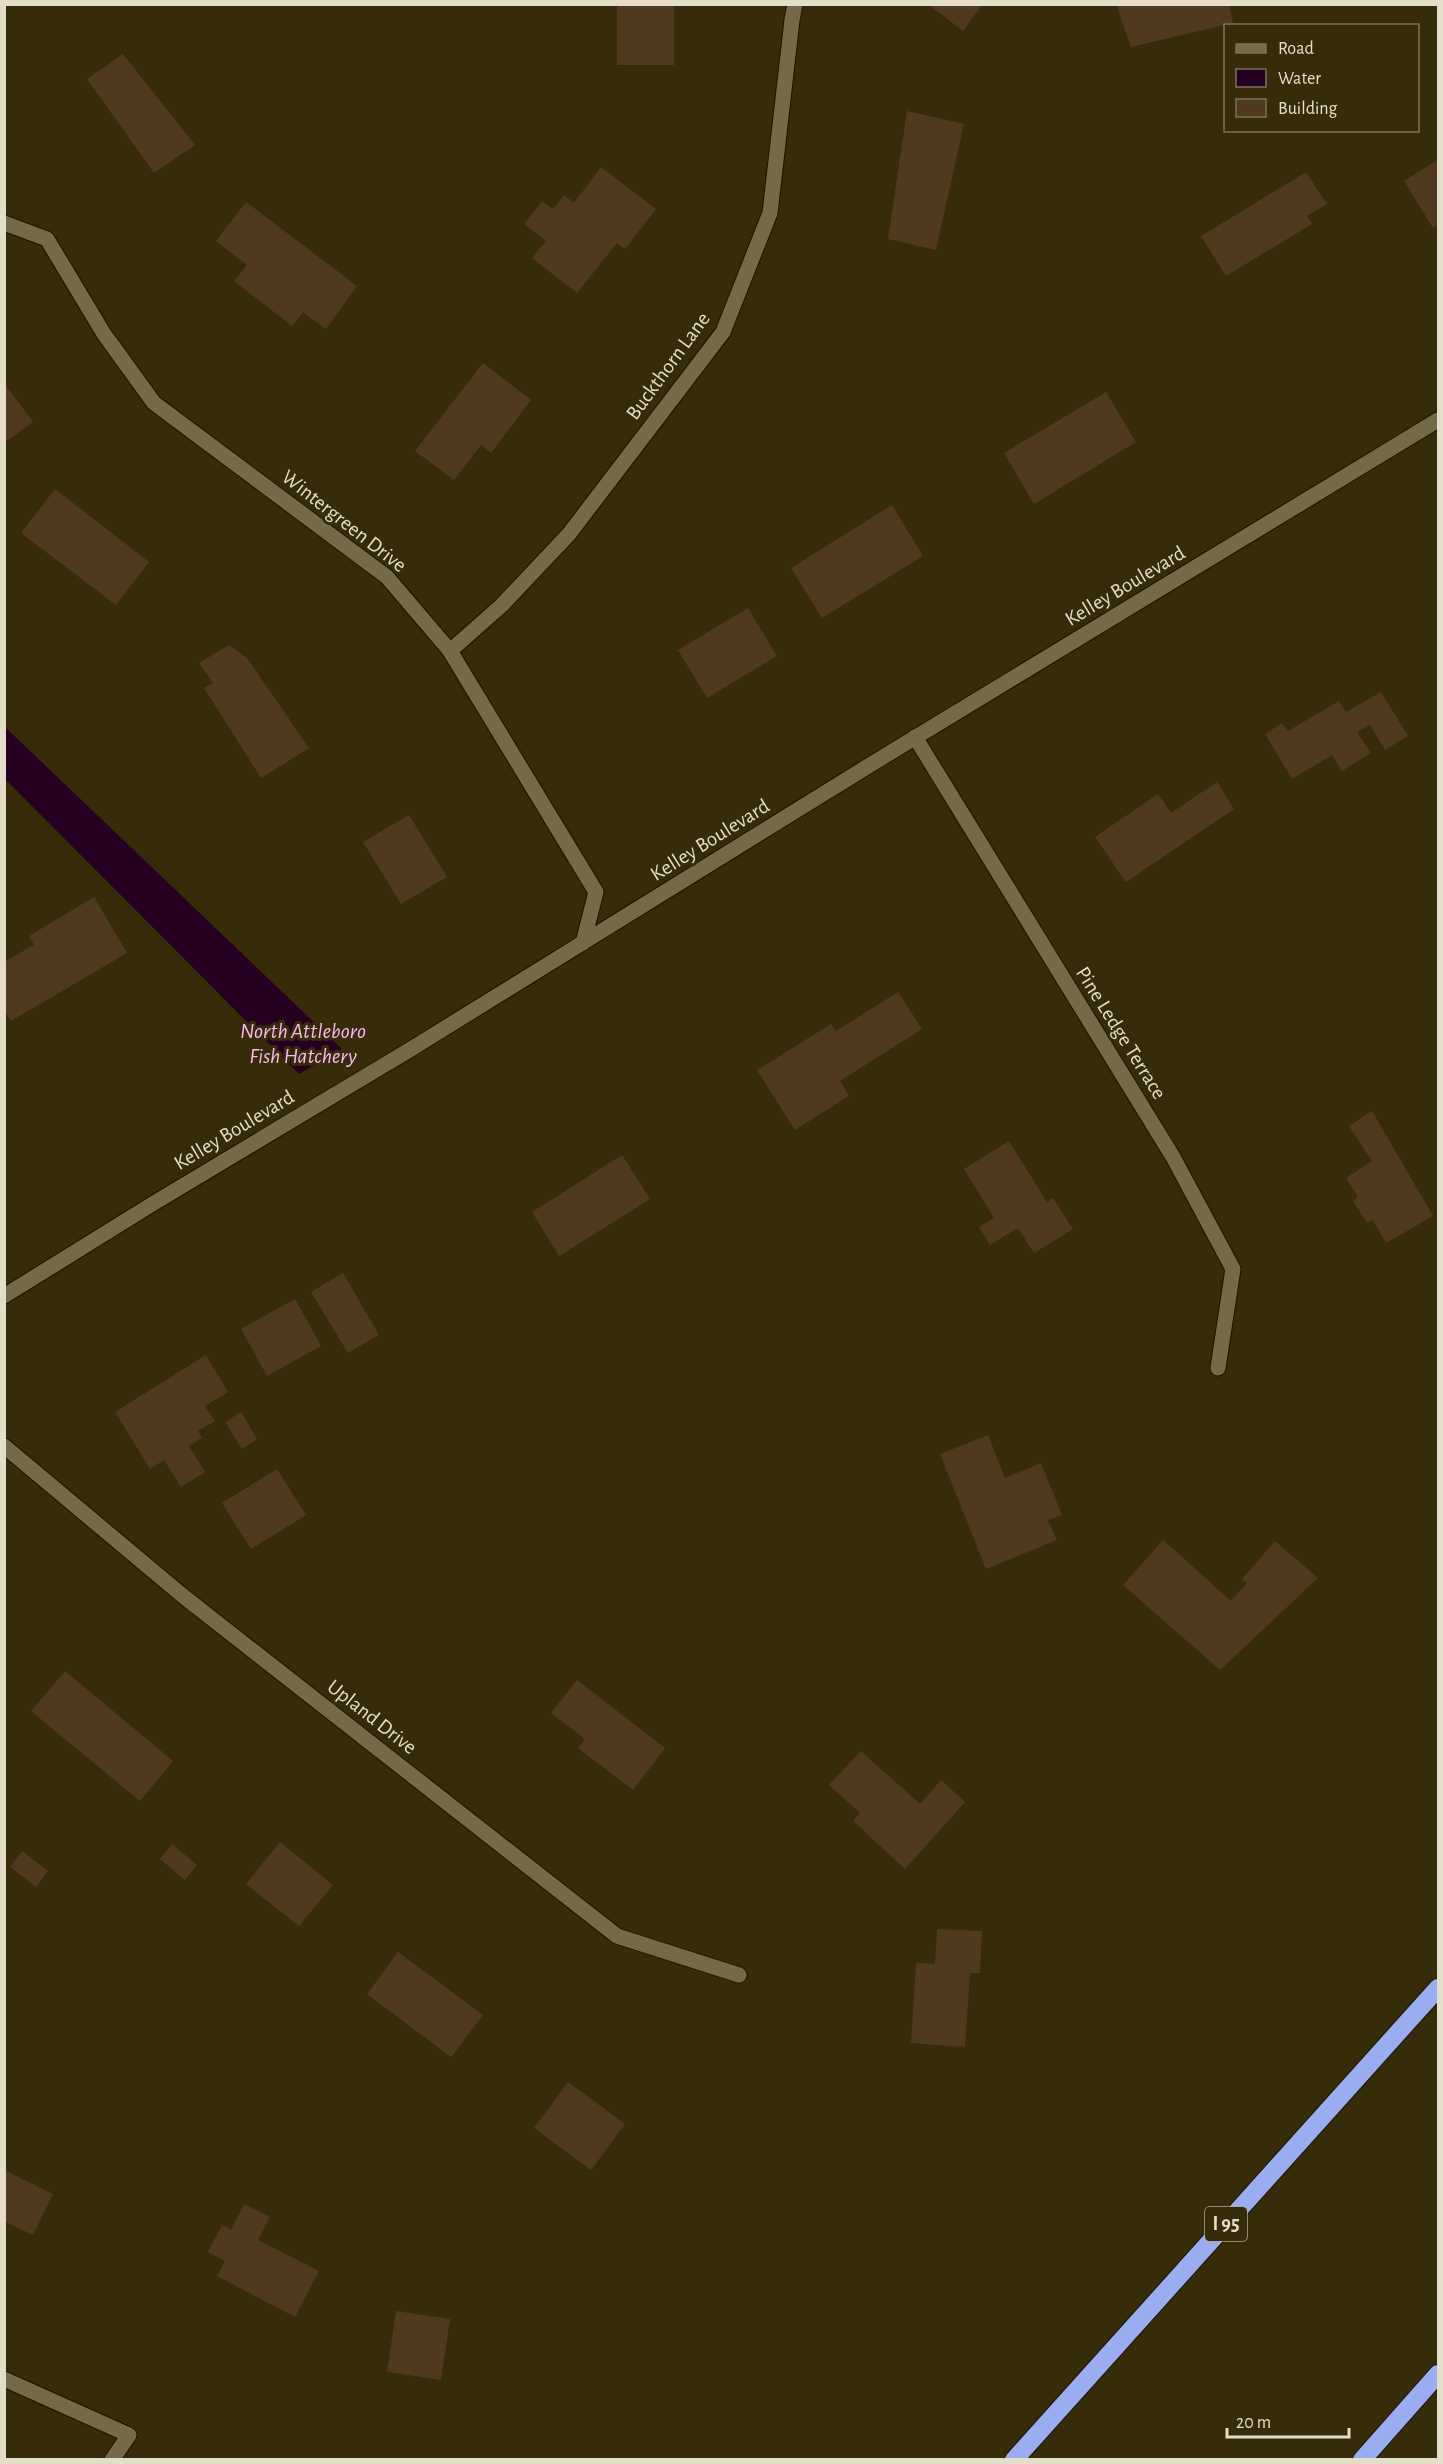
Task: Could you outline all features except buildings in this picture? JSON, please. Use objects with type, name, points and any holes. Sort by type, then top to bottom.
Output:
[{"type":"highway","name":"I 95","points":[[1014,2460],[1438,1988]]},
{"type":"highway","points":[[1362,2460],[1438,2374]]},
{"type":"street","name":"Buckthorn Lane","points":[[450,651],[502,605],[569,534],[723,332],[770,213],[795,4]]},
{"type":"street","name":"Wintergreen Drive","points":[[4,223],[47,239],[104,334],[154,403],[387,577],[450,651],[596,892],[584,943]]},
{"type":"street","name":"Kelley Boulevard","points":[[4,1296],[584,943],[915,737],[1438,420]]},
{"type":"street","name":"Pine Ledge Terrace","points":[[915,737],[1173,1157],[1233,1269],[1218,1368]]},
{"type":"street","name":"Upland Drive","points":[[4,1446],[192,1604],[617,1936],[739,1975]]},
{"type":"street","points":[[4,2379],[129,2434],[112,2460]]},
{"type":"water","name":"North Attleboro Fish Hatchery","points":[[5,727],[342,1049],[299,1074],[5,779]]}]
